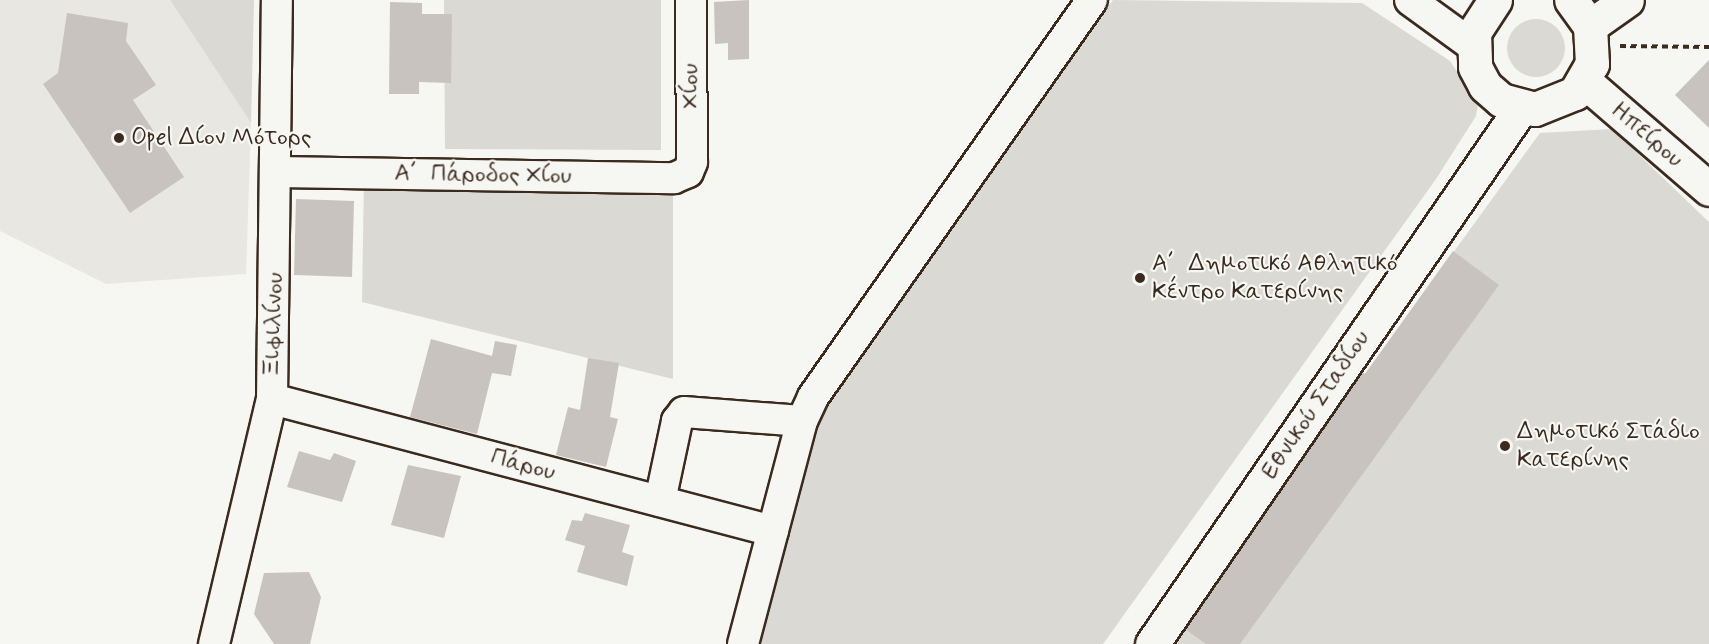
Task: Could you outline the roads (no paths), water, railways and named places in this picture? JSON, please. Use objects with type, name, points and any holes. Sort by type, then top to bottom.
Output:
[{"type":"street","name":"Ξιφιλίνου","points":[[214,644],[272,399],[277,172],[277,0]]},
{"type":"street","name":"Χίου","points":[[688,172],[692,162],[691,0]]},
{"type":"street","points":[[743,644],[802,421],[813,398],[1092,0]]},
{"type":"street","points":[[1410,0],[1472,45]]},
{"type":"street","points":[[1486,3],[1472,45],[1475,67],[1485,86],[1501,100],[1521,108],[1563,101],[1584,81],[1606,15],[1571,0]]},
{"type":"street","name":"Ηπείρου","points":[[1584,81],[1709,189]]},
{"type":"street","name":"Εθνικού Σταδίου","points":[[1152,644],[1521,108]]},
{"type":"street","name":"Α΄ Πάροδος Χίου","points":[[277,172],[674,178],[688,172]]},
{"type":"street","name":"Πάρου","points":[[272,399],[773,531]]},
{"type":"street","points":[[660,501],[677,421],[684,412],[802,421]]},
{"type":"place","name":"Opel Δίον Μότορς","points":[[119,138]]},
{"type":"place","name":"Α΄ Δημοτικό Αθλητικό Κέντρο Κατερίνης","points":[[1140,278]]},
{"type":"place","name":"Δημοτικό Στάδιο Κατερίνης","points":[[1505,446]]}]
